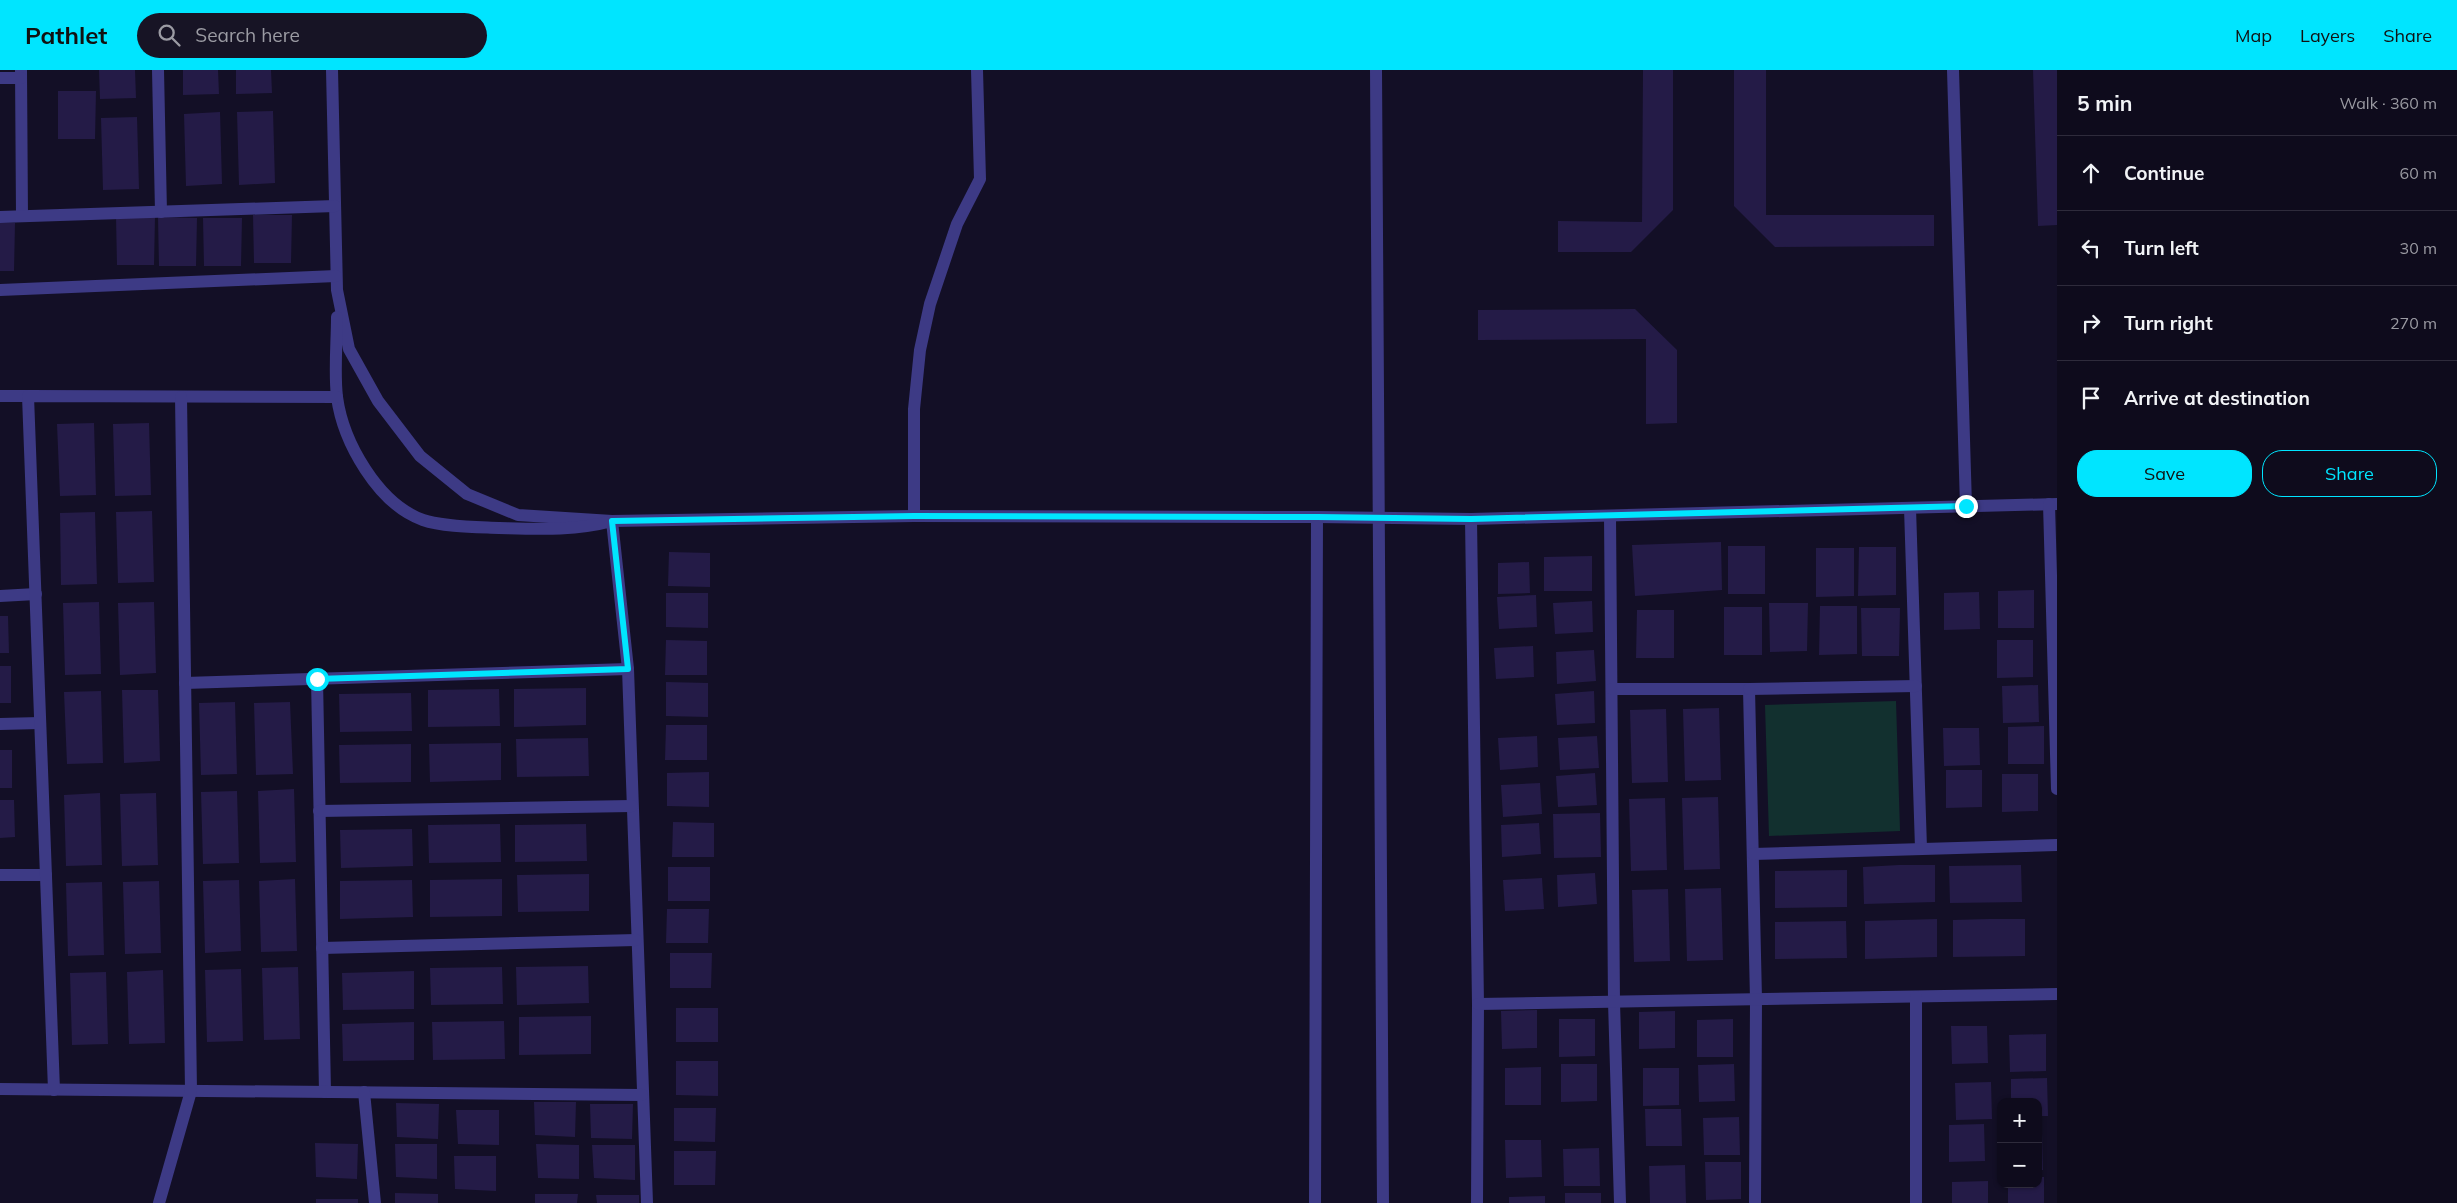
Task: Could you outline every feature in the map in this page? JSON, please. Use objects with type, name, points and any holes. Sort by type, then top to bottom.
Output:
[{"type":"street","points":[[158,70],[160,212]]},
{"type":"street","points":[[332,70],[337,290],[337,397],[350,442],[373,482],[398,506],[423,520],[471,527],[540,529],[588,527],[612,521]]},
{"type":"street","points":[[914,516],[914,409],[920,350],[930,304],[954,233],[980,179],[977,70]]},
{"type":"street","points":[[1376,70],[1383,1203]]},
{"type":"street","points":[[1953,70],[1966,506]]},
{"type":"street","points":[[0,78],[21,74],[22,216]]},
{"type":"street","points":[[0,216],[335,206]]},
{"type":"street","points":[[0,290],[336,276]]},
{"type":"street","points":[[337,290],[349,349],[378,401],[420,456],[467,494],[518,515],[612,521],[914,516],[1471,519],[2053,504],[2057,789]]},
{"type":"street","points":[[0,396],[337,397]]},
{"type":"street","points":[[28,396],[54,1090]]},
{"type":"street","points":[[159,1203],[191,1090],[181,397]]},
{"type":"street","points":[[1910,508],[1921,848]]},
{"type":"street","points":[[1610,516],[1614,1002],[1620,1203]]},
{"type":"street","points":[[1315,1203],[1317,517]]},
{"type":"street","points":[[1471,519],[1478,1004],[1477,1203]]},
{"type":"street","points":[[612,521],[628,669],[636,940],[647,1203]]},
{"type":"street","points":[[0,596],[36,594]]},
{"type":"street","points":[[185,684],[628,669]]},
{"type":"street","points":[[317,679],[325,1092]]},
{"type":"street","points":[[1612,689],[1916,686]]},
{"type":"street","points":[[1749,689],[1756,999],[1755,1203]]},
{"type":"street","points":[[0,724],[40,723]]},
{"type":"street","points":[[319,811],[632,806]]},
{"type":"street","points":[[1753,854],[2057,845]]},
{"type":"street","points":[[0,874],[46,875]]},
{"type":"street","points":[[322,948],[636,940]]},
{"type":"street","points":[[1478,1004],[2057,994]]},
{"type":"street","points":[[1916,997],[1916,1203]]},
{"type":"street","points":[[0,1089],[642,1095]]},
{"type":"street","points":[[364,1092],[375,1203]]},
{"type":"green space","points":[[1896,701],[1900,831],[1769,836],[1765,705]]},
{"type":"building","points":[[99,70],[135,70],[136,98],[100,99]]},
{"type":"building","points":[[183,70],[218,70],[219,94],[183,95]]},
{"type":"building","points":[[236,70],[271,70],[272,93],[236,94]]},
{"type":"building","points":[[1643,70],[1673,70],[1673,210],[1631,252],[1558,252],[1558,221],[1642,222]]},
{"type":"building","points":[[1734,70],[1766,70],[1766,215],[1934,215],[1934,246],[1775,247],[1734,206]]},
{"type":"building","points":[[2033,70],[2057,70],[2057,225],[2038,226]]},
{"type":"building","points":[[58,91],[96,91],[95,139],[58,139]]},
{"type":"building","points":[[273,111],[275,183],[239,185],[237,112]]},
{"type":"building","points":[[220,112],[222,184],[186,186],[184,114]]},
{"type":"building","points":[[137,117],[139,189],[103,190],[101,118]]},
{"type":"building","points":[[253,215],[292,215],[291,263],[254,263]]},
{"type":"building","points":[[116,217],[155,217],[154,265],[117,265]]},
{"type":"building","points":[[158,217],[197,218],[196,266],[159,266]]},
{"type":"building","points":[[203,218],[242,218],[241,266],[204,266]]},
{"type":"building","points":[[0,223],[15,223],[14,271],[0,271]]},
{"type":"building","points":[[1635,309],[1677,350],[1677,423],[1646,424],[1646,339],[1478,340],[1478,310]]},
{"type":"building","points":[[94,423],[96,495],[60,496],[57,424]]},
{"type":"building","points":[[149,423],[151,495],[115,496],[113,424]]},
{"type":"building","points":[[152,511],[154,582],[118,583],[116,512]]},
{"type":"building","points":[[95,512],[97,584],[61,585],[60,513]]},
{"type":"building","points":[[1721,542],[1722,590],[1635,596],[1632,545]]},
{"type":"building","points":[[1728,546],[1765,546],[1765,594],[1728,594]]},
{"type":"building","points":[[1859,547],[1896,547],[1896,595],[1858,596]]},
{"type":"building","points":[[1816,548],[1854,548],[1854,596],[1816,597]]},
{"type":"building","points":[[669,552],[710,553],[710,587],[668,586]]},
{"type":"building","points":[[1592,556],[1592,591],[1544,591],[1544,557]]},
{"type":"building","points":[[1529,562],[1530,593],[1498,594],[1498,563]]},
{"type":"building","points":[[2034,590],[2034,628],[1998,628],[1998,591]]},
{"type":"building","points":[[1979,592],[1980,629],[1944,630],[1944,593]]},
{"type":"building","points":[[666,593],[708,593],[708,628],[666,627]]},
{"type":"building","points":[[1536,595],[1537,627],[1499,629],[1497,597]]},
{"type":"building","points":[[1592,601],[1593,632],[1555,634],[1553,603]]},
{"type":"building","points":[[99,602],[101,674],[65,675],[63,603]]},
{"type":"building","points":[[154,602],[156,673],[120,675],[118,603]]},
{"type":"building","points":[[1769,603],[1808,603],[1807,651],[1770,652]]},
{"type":"building","points":[[1820,606],[1857,606],[1857,654],[1819,655]]},
{"type":"building","points":[[1724,607],[1762,607],[1762,655],[1724,655]]},
{"type":"building","points":[[1861,608],[1900,608],[1899,656],[1862,656]]},
{"type":"building","points":[[1637,610],[1674,610],[1674,658],[1636,658]]},
{"type":"building","points":[[0,616],[8,616],[9,653],[0,653]]},
{"type":"building","points":[[666,640],[707,641],[707,675],[665,675]]},
{"type":"building","points":[[1997,640],[2033,640],[2033,677],[1997,678]]},
{"type":"building","points":[[1533,646],[1534,677],[1496,679],[1494,648]]},
{"type":"building","points":[[1594,650],[1596,681],[1557,684],[1556,652]]},
{"type":"building","points":[[0,666],[11,666],[11,703],[0,703]]},
{"type":"building","points":[[666,682],[708,683],[708,717],[666,716]]},
{"type":"building","points":[[2038,685],[2039,722],[2003,723],[2002,686]]},
{"type":"building","points":[[586,688],[586,725],[514,727],[514,689]]},
{"type":"building","points":[[499,689],[500,726],[428,727],[428,690]]},
{"type":"building","points":[[122,690],[158,690],[160,761],[124,763]]},
{"type":"building","points":[[101,691],[103,763],[67,764],[64,692]]},
{"type":"building","points":[[1594,691],[1595,723],[1557,725],[1555,694]]},
{"type":"building","points":[[411,693],[412,731],[340,732],[339,694]]},
{"type":"building","points":[[235,702],[237,774],[201,775],[199,703]]},
{"type":"building","points":[[290,702],[293,774],[256,775],[254,703]]},
{"type":"building","points":[[1719,708],[1721,780],[1685,781],[1683,709]]},
{"type":"building","points":[[1666,709],[1668,782],[1632,783],[1630,710]]},
{"type":"building","points":[[666,725],[707,725],[707,760],[665,760]]},
{"type":"building","points":[[2044,726],[2044,764],[2008,764],[2008,727]]},
{"type":"building","points":[[1943,728],[1979,728],[1980,765],[1944,766]]},
{"type":"building","points":[[1537,736],[1538,767],[1500,770],[1498,738]]},
{"type":"building","points":[[1597,736],[1599,768],[1560,770],[1558,738]]},
{"type":"building","points":[[588,738],[589,776],[517,777],[516,739]]},
{"type":"building","points":[[501,743],[501,780],[430,782],[429,744]]},
{"type":"building","points":[[411,744],[411,782],[340,783],[339,745]]},
{"type":"building","points":[[0,750],[12,750],[12,788],[0,788]]},
{"type":"building","points":[[1946,770],[1982,770],[1982,807],[1946,808]]},
{"type":"building","points":[[709,772],[709,807],[667,806],[667,773]]},
{"type":"building","points":[[1595,773],[1597,805],[1558,807],[1556,776]]},
{"type":"building","points":[[2002,774],[2038,774],[2038,811],[2002,812]]},
{"type":"building","points":[[1540,783],[1542,814],[1503,817],[1501,785]]},
{"type":"building","points":[[294,789],[296,862],[260,863],[258,791]]},
{"type":"building","points":[[237,791],[239,863],[203,864],[201,792]]},
{"type":"building","points":[[100,793],[102,865],[66,866],[64,795]]},
{"type":"building","points":[[156,793],[158,865],[122,866],[120,794]]},
{"type":"building","points":[[1718,797],[1720,869],[1684,870],[1682,798]]},
{"type":"building","points":[[1665,798],[1667,870],[1631,871],[1629,799]]},
{"type":"building","points":[[0,800],[14,800],[15,837],[0,838]]},
{"type":"building","points":[[1600,813],[1601,857],[1554,858],[1553,814]]},
{"type":"building","points":[[673,822],[714,823],[714,857],[672,857]]},
{"type":"building","points":[[1539,823],[1541,854],[1502,857],[1501,825]]},
{"type":"building","points":[[500,824],[501,862],[429,863],[428,825]]},
{"type":"building","points":[[586,824],[587,861],[515,862],[515,825]]},
{"type":"building","points":[[412,829],[413,866],[341,868],[340,830]]},
{"type":"building","points":[[1935,865],[1935,902],[1864,904],[1863,867]]},
{"type":"building","points":[[2021,865],[2022,902],[1950,903],[1949,866]]},
{"type":"building","points":[[668,867],[710,867],[710,901],[668,901]]},
{"type":"building","points":[[1847,870],[1847,907],[1775,908],[1775,871]]},
{"type":"building","points":[[1595,873],[1597,904],[1558,907],[1557,875]]},
{"type":"building","points":[[589,874],[589,911],[518,912],[517,875]]},
{"type":"building","points":[[1542,878],[1544,909],[1505,911],[1503,880]]},
{"type":"building","points":[[295,879],[297,951],[261,952],[259,881]]},
{"type":"building","points":[[502,879],[502,916],[430,917],[430,880]]},
{"type":"building","points":[[239,880],[241,951],[205,953],[203,881]]},
{"type":"building","points":[[412,880],[413,917],[340,919],[340,881]]},
{"type":"building","points":[[159,881],[161,953],[125,954],[123,882]]},
{"type":"building","points":[[102,882],[104,955],[68,956],[66,883]]},
{"type":"building","points":[[1721,888],[1723,960],[1687,961],[1685,889]]},
{"type":"building","points":[[1668,889],[1670,961],[1634,962],[1632,890]]},
{"type":"building","points":[[667,909],[709,909],[708,943],[666,943]]},
{"type":"building","points":[[1937,919],[1937,957],[1865,959],[1865,921]]},
{"type":"building","points":[[2025,919],[2025,956],[1953,957],[1953,920]]},
{"type":"building","points":[[1846,921],[1847,958],[1775,959],[1775,922]]},
{"type":"building","points":[[670,953],[712,953],[711,988],[670,988]]},
{"type":"building","points":[[588,966],[589,1003],[517,1005],[516,967]]},
{"type":"building","points":[[298,967],[300,1039],[264,1040],[262,968]]},
{"type":"building","points":[[502,967],[503,1004],[431,1005],[430,968]]},
{"type":"building","points":[[241,969],[243,1041],[207,1042],[205,970]]},
{"type":"building","points":[[163,970],[165,1043],[129,1044],[127,972]]},
{"type":"building","points":[[414,971],[414,1009],[343,1010],[342,973]]},
{"type":"building","points":[[106,972],[108,1044],[72,1045],[70,973]]},
{"type":"building","points":[[676,1008],[718,1008],[718,1042],[676,1042]]},
{"type":"building","points":[[1537,1010],[1537,1048],[1502,1049],[1501,1011]]},
{"type":"building","points":[[1675,1011],[1675,1048],[1639,1049],[1639,1012]]},
{"type":"building","points":[[591,1016],[591,1054],[519,1055],[519,1017]]},
{"type":"building","points":[[1559,1019],[1595,1019],[1595,1056],[1559,1057]]},
{"type":"building","points":[[1733,1019],[1733,1057],[1697,1057],[1697,1020]]},
{"type":"building","points":[[504,1021],[505,1059],[433,1060],[432,1022]]},
{"type":"building","points":[[414,1022],[414,1060],[343,1061],[342,1024]]},
{"type":"building","points":[[1951,1026],[1987,1026],[1988,1063],[1952,1064]]},
{"type":"building","points":[[2046,1034],[2046,1071],[2010,1072],[2009,1035]]},
{"type":"building","points":[[676,1061],[718,1061],[718,1096],[676,1095]]},
{"type":"building","points":[[1561,1064],[1597,1064],[1597,1101],[1561,1102]]},
{"type":"building","points":[[1734,1064],[1735,1101],[1699,1102],[1698,1065]]},
{"type":"building","points":[[1541,1067],[1541,1105],[1505,1105],[1505,1068]]},
{"type":"building","points":[[1643,1068],[1679,1068],[1679,1105],[1643,1106]]},
{"type":"building","points":[[2047,1078],[2048,1116],[2042,1116],[2042,1098],[2011,1098],[2011,1079]]},
{"type":"building","points":[[1991,1082],[1992,1119],[1956,1120],[1955,1083]]},
{"type":"building","points":[[534,1102],[576,1102],[575,1137],[535,1135]]},
{"type":"building","points":[[396,1103],[439,1104],[438,1139],[397,1137]]},
{"type":"building","points":[[590,1104],[633,1104],[632,1139],[591,1138]]},
{"type":"building","points":[[674,1108],[716,1108],[715,1142],[674,1141]]},
{"type":"building","points":[[1645,1109],[1681,1109],[1682,1146],[1646,1146]]},
{"type":"building","points":[[456,1110],[499,1110],[499,1145],[458,1144]]},
{"type":"building","points":[[1739,1117],[1740,1155],[1704,1155],[1703,1118]]},
{"type":"building","points":[[1984,1124],[1985,1161],[1949,1162],[1949,1125]]},
{"type":"building","points":[[2042,1132],[2043,1170],[2042,1170]]},
{"type":"building","points":[[1505,1140],[1541,1140],[1542,1177],[1506,1178]]},
{"type":"building","points":[[315,1143],[358,1144],[357,1179],[316,1177]]},
{"type":"building","points":[[395,1144],[437,1144],[437,1179],[396,1177]]},
{"type":"building","points":[[536,1144],[579,1145],[579,1179],[538,1178]]},
{"type":"building","points":[[592,1145],[635,1145],[635,1180],[594,1178]]},
{"type":"building","points":[[1599,1148],[1600,1186],[1564,1186],[1563,1149]]},
{"type":"building","points":[[674,1151],[716,1151],[715,1185],[674,1185]]},
{"type":"building","points":[[454,1156],[496,1156],[496,1191],[455,1189]]},
{"type":"building","points":[[1705,1162],[1741,1162],[1741,1199],[1706,1200]]},
{"type":"building","points":[[1685,1165],[1686,1203],[1650,1203],[1649,1166]]},
{"type":"building","points":[[2042,1177],[2044,1177],[2044,1203],[2008,1203],[2008,1188],[2042,1188]]},
{"type":"building","points":[[1988,1181],[1988,1203],[1952,1203],[1952,1182]]},
{"type":"building","points":[[395,1193],[438,1194],[438,1203],[395,1203]]},
{"type":"building","points":[[1565,1193],[1601,1193],[1601,1203],[1565,1203]]},
{"type":"building","points":[[535,1194],[578,1194],[577,1203],[535,1203]]},
{"type":"building","points":[[596,1195],[639,1195],[639,1203],[597,1203]]},
{"type":"building","points":[[1545,1196],[1545,1203],[1509,1203],[1509,1197]]},
{"type":"building","points":[[316,1199],[358,1199],[358,1203],[316,1203]]},
{"type":"route","points":[[317,679],[628,669],[612,521],[914,516],[1471,519],[1966,506]]}]
